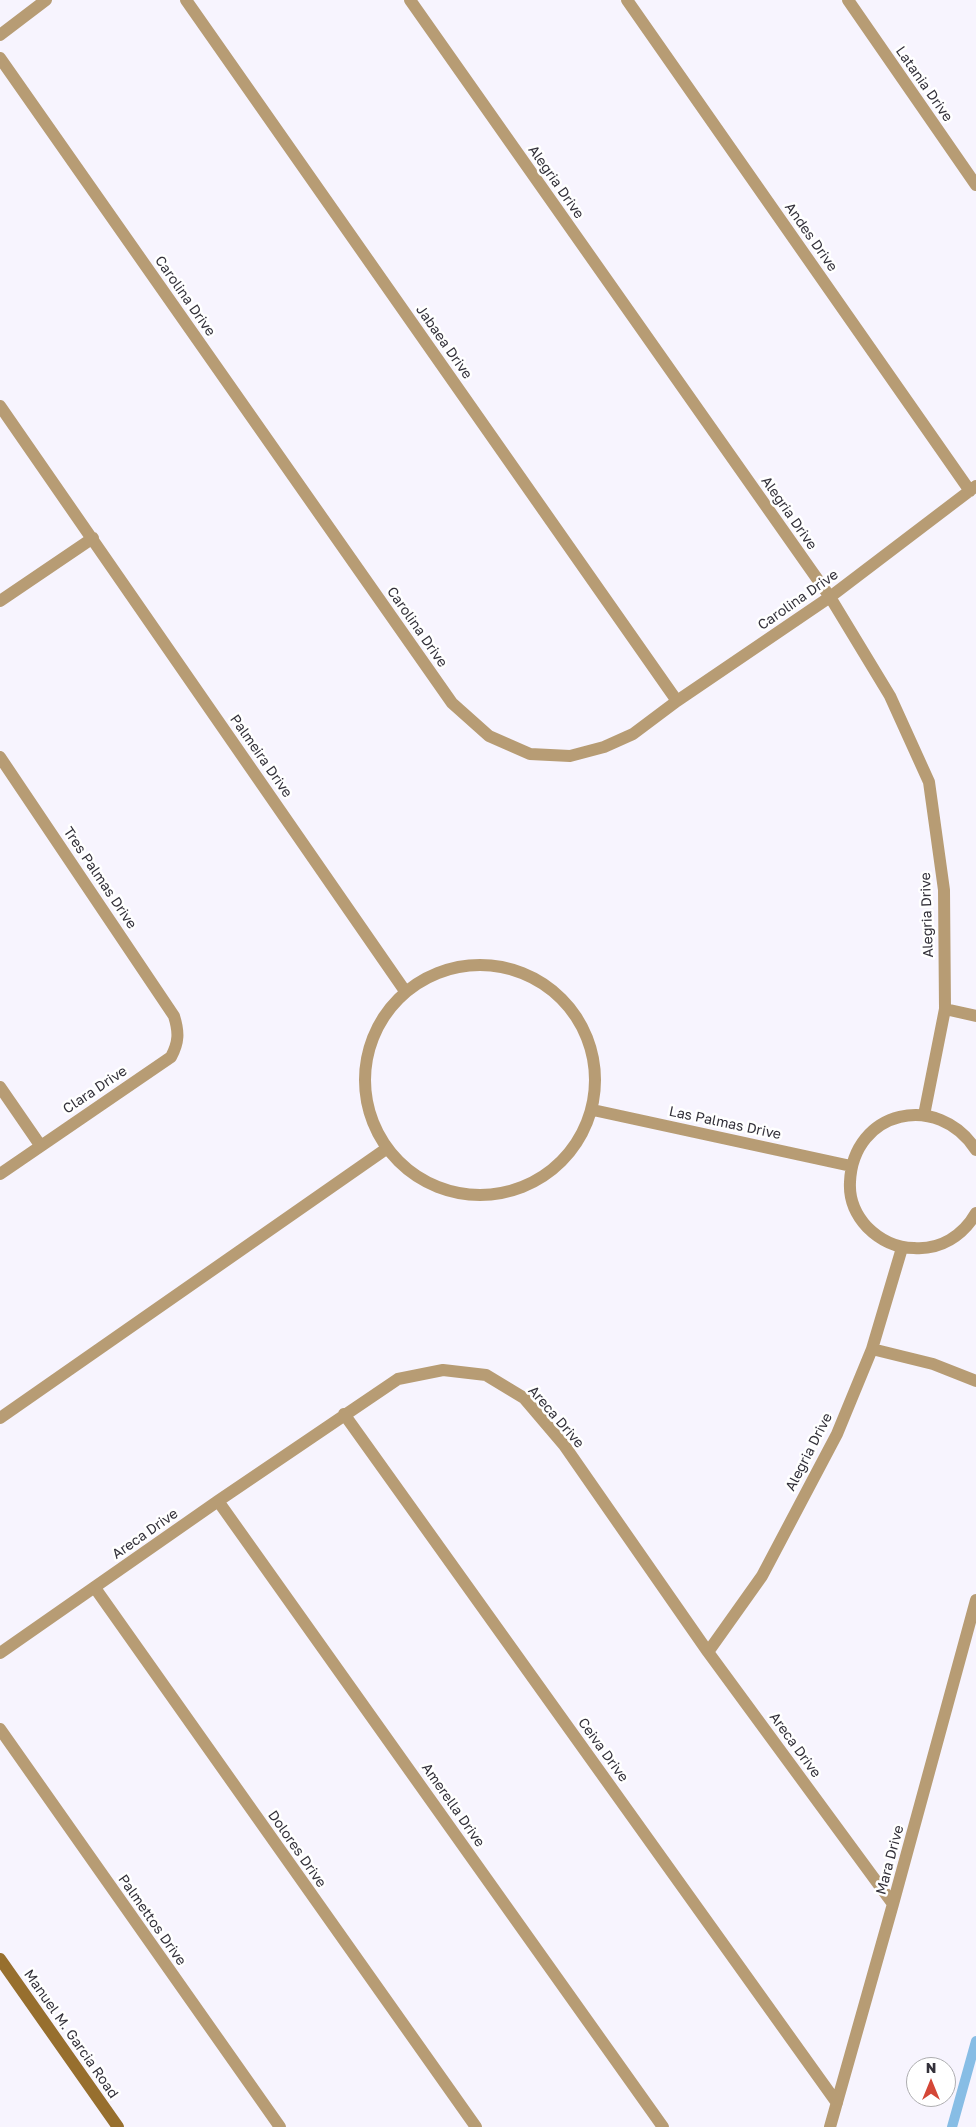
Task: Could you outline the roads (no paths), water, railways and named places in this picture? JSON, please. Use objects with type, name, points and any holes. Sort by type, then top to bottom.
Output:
[{"type":"main road","name":"Manuel M. Garcia Road","points":[[0,1959],[118,2127]]},
{"type":"street","points":[[0,35],[46,0]]},
{"type":"street","name":"Jabaea Drive","points":[[186,0],[677,701]]},
{"type":"street","name":"Alegria Drive","points":[[410,0],[830,597],[890,696],[929,782],[944,890],[945,1009],[924,1115]]},
{"type":"street","name":"Andes Drive","points":[[627,0],[973,488]]},
{"type":"street","name":"Latania Drive","points":[[848,0],[976,185]]},
{"type":"street","name":"Carolina Drive","points":[[0,58],[452,703],[489,736],[530,754],[570,756],[604,747],[633,734],[677,701],[830,597],[973,488]]},
{"type":"street","name":"Palmeira Drive","points":[[0,406],[405,991]]},
{"type":"street","points":[[0,601],[93,538]]},
{"type":"street","name":"Tres Palmas Drive","points":[[0,757],[174,1016]]},
{"type":"street","points":[[464,965],[497,965],[529,974],[556,992],[577,1017],[592,1046],[597,1078],[593,1110],[574,1149],[542,1178],[502,1194],[458,1194],[418,1178],[386,1149],[370,1118],[364,1084],[368,1049],[382,1017],[405,991],[433,974],[464,965]]},
{"type":"street","points":[[945,1009],[976,1016]]},
{"type":"street","name":"Clara Drive","points":[[0,1174],[171,1057],[178,1045],[178,1032],[174,1016]]},
{"type":"street","points":[[0,1087],[40,1145]]},
{"type":"street","name":"Las Palmas Drive","points":[[593,1110],[851,1166]]},
{"type":"street","points":[[976,1150],[967,1136],[947,1122],[924,1115],[904,1115],[886,1122],[870,1133],[858,1148],[851,1166],[850,1192],[859,1218],[878,1237],[902,1248],[927,1249],[950,1241],[969,1226],[976,1213]]},
{"type":"street","points":[[0,1418],[386,1149]]},
{"type":"street","name":"Alegria Drive","points":[[708,1652],[766,1568],[837,1434],[872,1349],[902,1248]]},
{"type":"street","points":[[872,1349],[933,1364],[976,1381]]},
{"type":"street","name":"Areca Drive","points":[[0,1653],[344,1414],[398,1380],[443,1370],[486,1375],[524,1398],[564,1445],[708,1652],[893,1904]]},
{"type":"street","name":"Ceiva Drive","points":[[344,1414],[838,2102]]},
{"type":"street","name":"Amerella Drive","points":[[218,1501],[663,2127]]},
{"type":"street","name":"Dolores Drive","points":[[95,1588],[476,2127]]},
{"type":"street","name":"Mara Drive","points":[[830,2127],[976,1600]]},
{"type":"street","name":"Palmettos Drive","points":[[0,1729],[280,2127]]},
{"type":"waterway","points":[[952,2127],[976,2041]]}]
